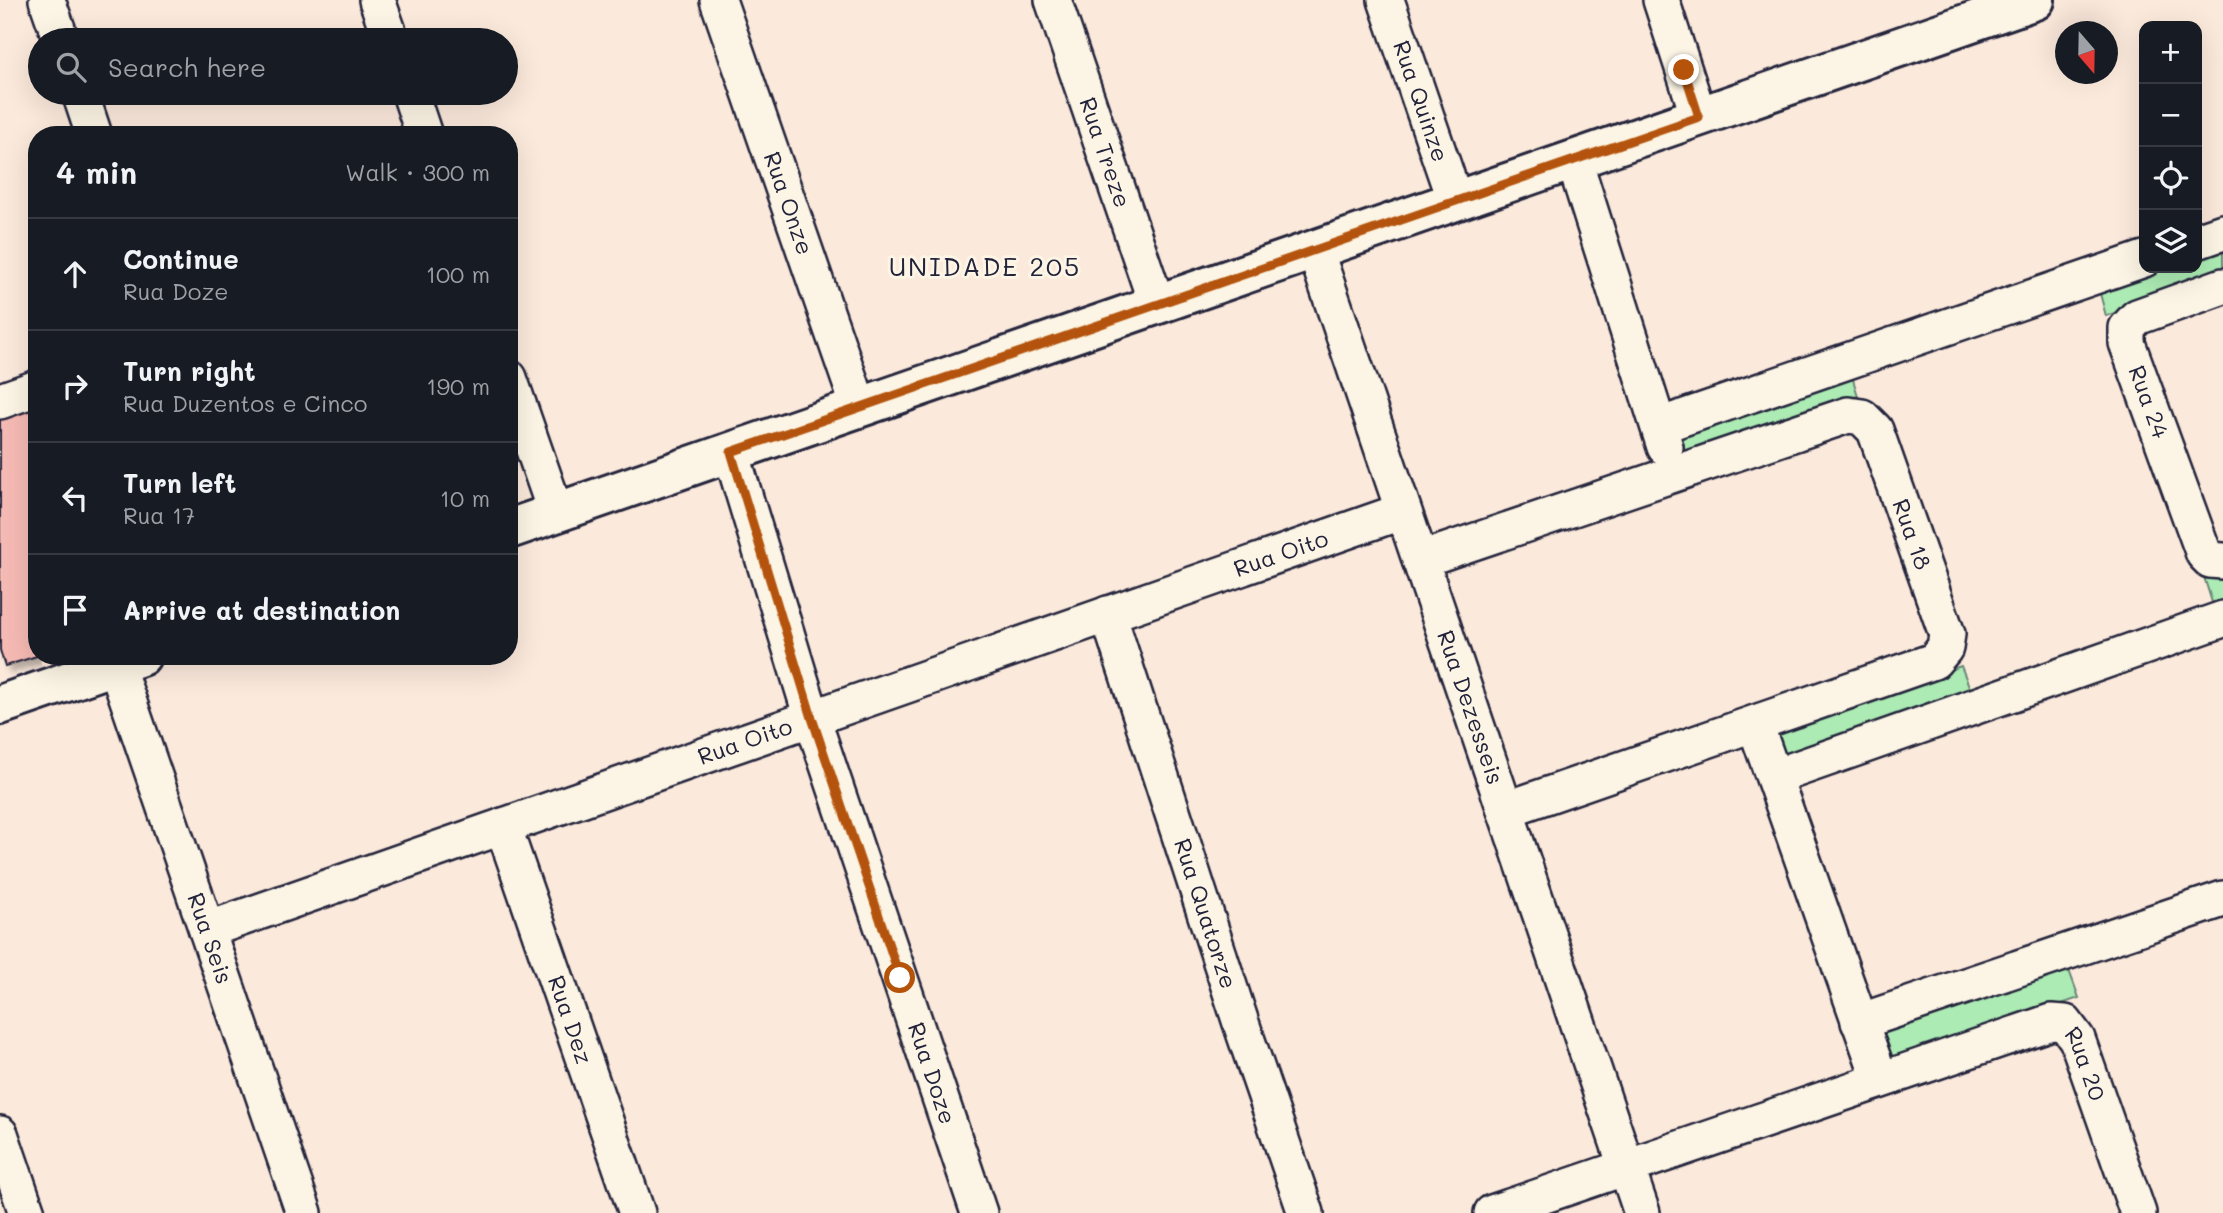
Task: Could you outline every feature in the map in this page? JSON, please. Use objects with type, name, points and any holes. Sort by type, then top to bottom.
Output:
[{"type":"street","points":[[47,0],[57,28]]},
{"type":"street","points":[[377,0],[387,28]]},
{"type":"street","name":"Rua Onze","points":[[718,0],[859,407]]},
{"type":"street","name":"Rua Treze","points":[[1053,0],[1157,304]]},
{"type":"street","name":"Rua Quinze","points":[[1386,0],[1455,201]]},
{"type":"street","points":[[1661,0],[1699,117]]},
{"type":"street","points":[[518,526],[2035,0]]},
{"type":"street","points":[[84,105],[91,126]]},
{"type":"street","points":[[414,105],[421,126]]},
{"type":"street","points":[[1574,160],[1673,474]]},
{"type":"street","points":[[2202,239],[2223,232]]},
{"type":"street","name":"Rua Dezesseis","points":[[1315,250],[1642,1213]]},
{"type":"street","points":[[1658,426],[2139,261]]},
{"type":"street","name":"Rua 24","points":[[2223,286],[2137,317],[2127,328],[2127,343],[2204,554],[2210,560],[2223,561]]},
{"type":"street","points":[[0,401],[28,391]]},
{"type":"street","points":[[518,404],[556,513]]},
{"type":"street","name":"Rua 18","points":[[1420,560],[1847,415],[1862,417],[1875,430],[1947,634],[1945,648],[1934,661],[1505,810]]},
{"type":"street","name":"Rua Doze","points":[[731,452],[812,718],[979,1213]]},
{"type":"street","name":"Rua Oito","points":[[207,930],[1403,510]]},
{"type":"street","name":"Rua Quatorze","points":[[1108,614],[1236,1010],[1306,1213]]},
{"type":"street","points":[[1774,776],[2223,619]]},
{"type":"street","points":[[1,702],[113,665]]},
{"type":"street","name":"Rua Seis","points":[[129,665],[207,930],[304,1213]]},
{"type":"street","points":[[1755,724],[1880,1079]]},
{"type":"street","name":"Rua Dez","points":[[503,826],[637,1213]]},
{"type":"street","points":[[1859,1022],[2223,899]]},
{"type":"street","name":"Rua 20","points":[[1626,1166],[2051,1021],[2065,1023],[2077,1039],[2138,1213]]},
{"type":"street","points":[[0,1134],[27,1213]]},
{"type":"street","points":[[1492,1213],[1626,1166]]},
{"type":"green space","points":[[2223,244],[2223,275],[2106,316],[2098,286],[2139,273],[2202,273],[2202,251]]},
{"type":"green space","points":[[1851,373],[1858,396],[1684,456],[1674,431]]},
{"type":"green space","points":[[2223,571],[2223,612],[2216,615],[2204,577]]},
{"type":"green space","points":[[1961,666],[1973,696],[1782,761],[1769,730]]},
{"type":"green space","points":[[2066,962],[2079,998],[1885,1064],[1870,1028]]},
{"type":"building","points":[[28,406],[28,659],[5,666],[0,650],[0,416]]},
{"type":"district","name":"UNIDADE 205","points":[[985,267]]},
{"type":"route","points":[[900,978],[812,718],[731,452],[1699,117],[1684,70]]}]
